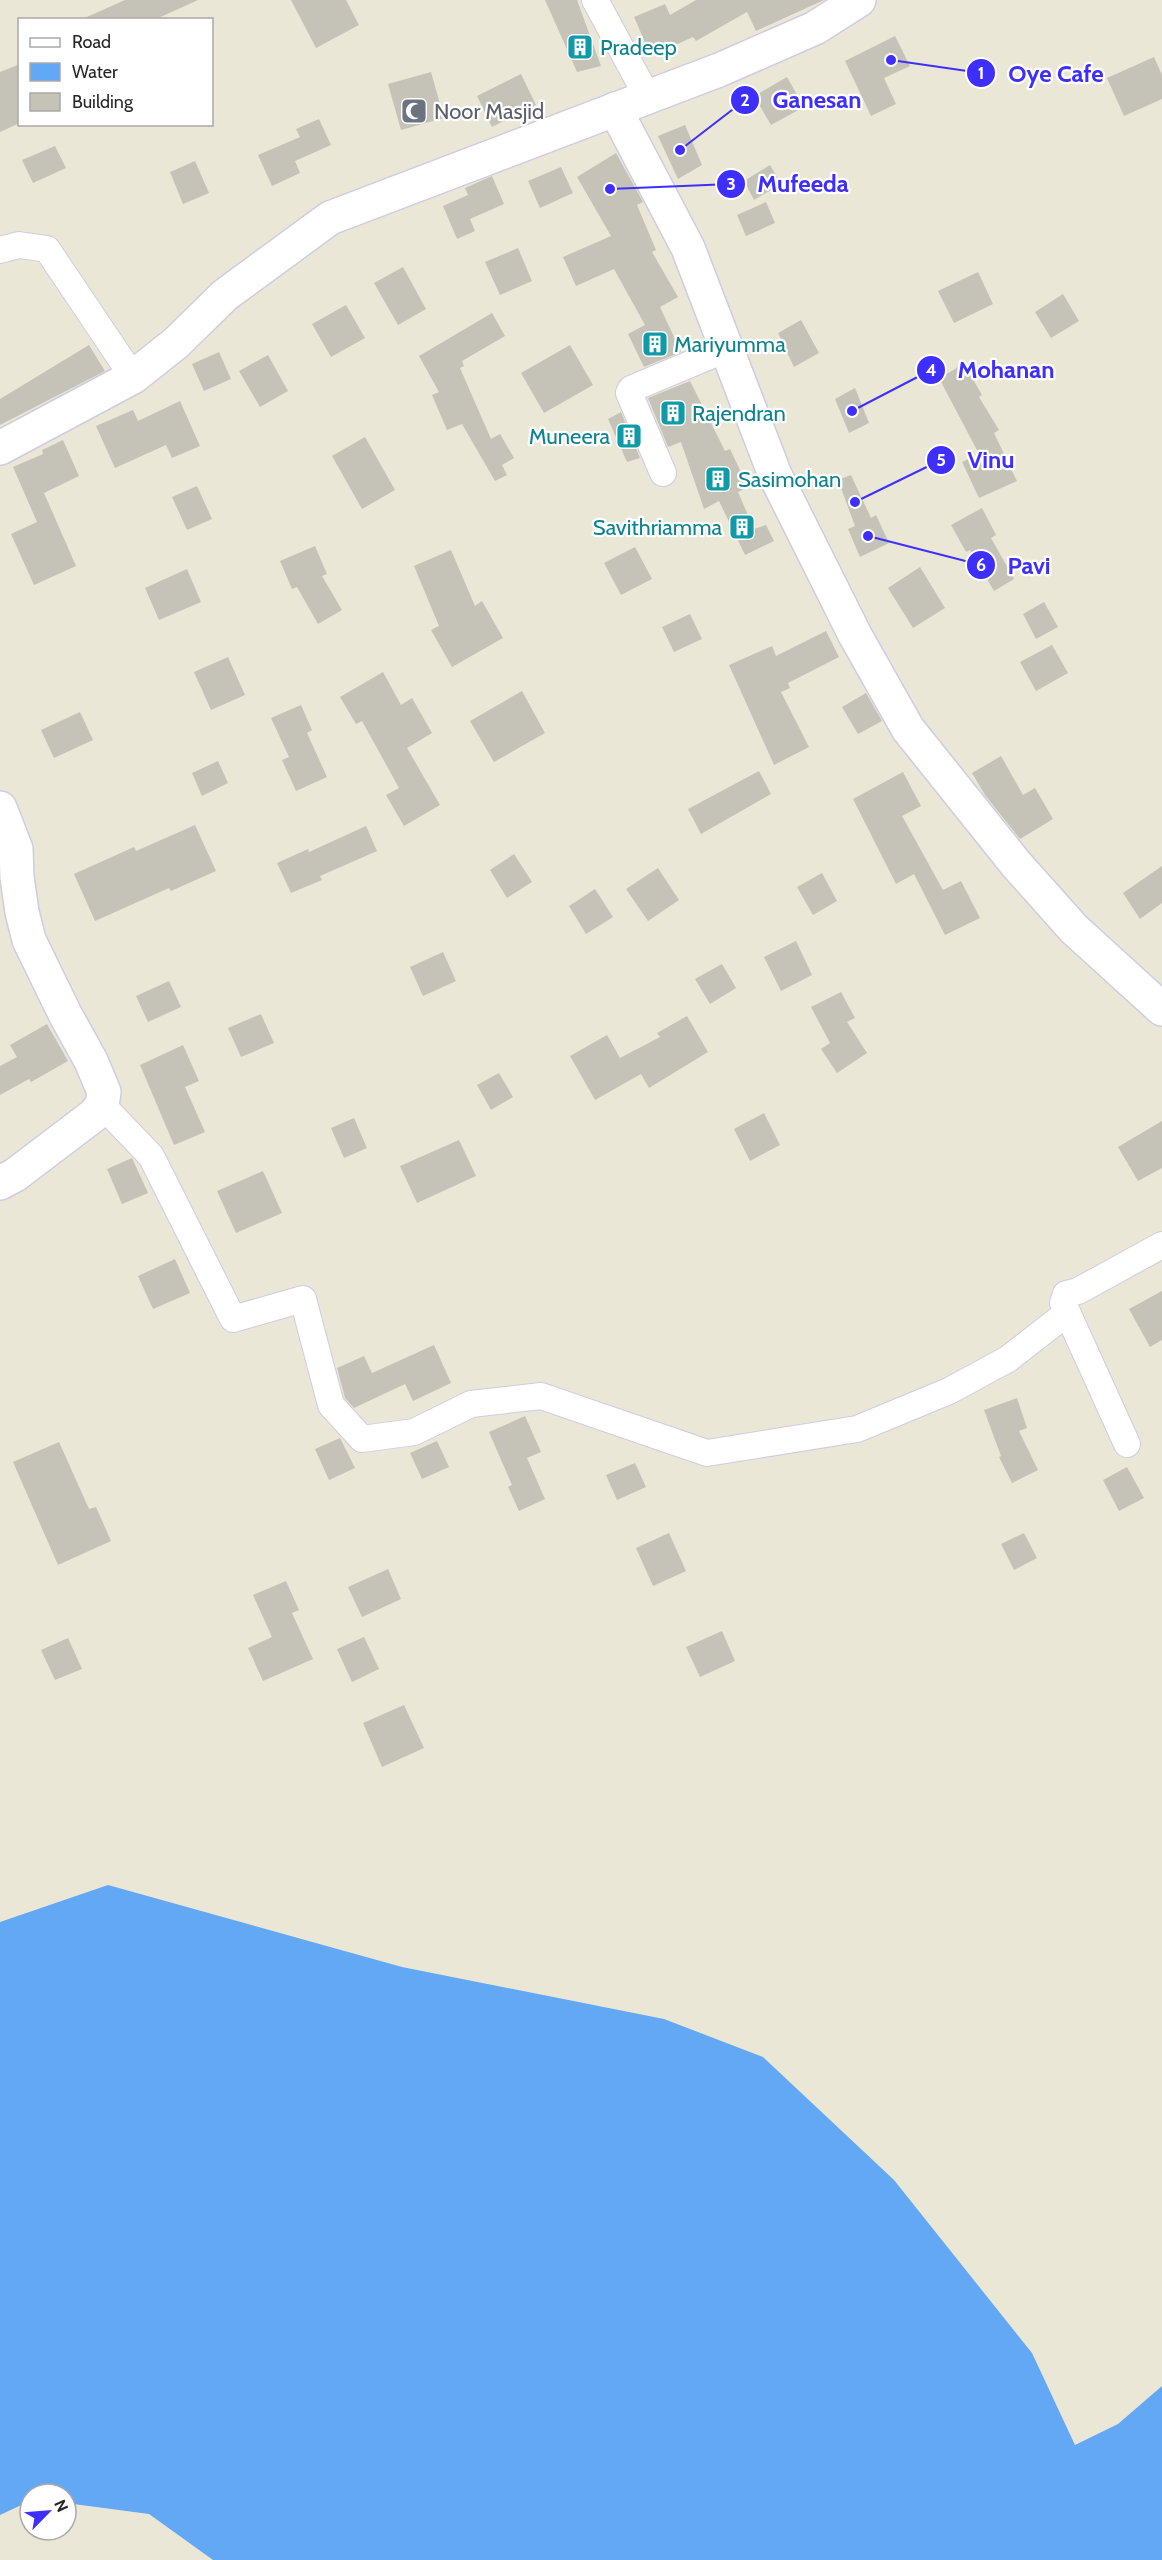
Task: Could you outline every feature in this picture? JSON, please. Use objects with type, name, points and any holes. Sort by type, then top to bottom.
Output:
[{"type":"main road","points":[[0,448],[133,377],[176,343],[225,295],[330,218],[719,70],[815,28],[859,0]]},
{"type":"main road","points":[[615,109],[688,248],[775,475],[855,635],[908,729],[1038,889],[1074,929],[1162,1009]]},
{"type":"main road","points":[[0,808],[16,849],[16,877],[21,912],[30,940],[65,1014],[91,1061],[104,1092],[102,1105],[94,1115],[15,1175],[0,1183]]},
{"type":"street","points":[[595,0],[647,96]]},
{"type":"street","points":[[0,250],[19,245],[47,249],[133,377]]},
{"type":"street","points":[[663,473],[629,393],[631,389],[726,349]]},
{"type":"street","points":[[102,1105],[151,1156],[233,1319],[303,1299],[331,1405],[362,1439],[414,1432],[471,1404],[542,1396],[707,1453],[858,1429],[949,1391],[1008,1359],[1067,1313]]},
{"type":"street","points":[[1127,1444],[1063,1303],[1066,1294],[1078,1291],[1162,1245]]},
{"type":"water","points":[[108,1885],[402,1967],[664,2019],[763,2057],[894,2180],[1032,2353],[1075,2445],[1118,2424],[1162,2386],[1162,2560],[213,2560],[149,2514],[78,2505],[78,2482],[18,2482],[18,2507],[0,2515],[0,1922]]},
{"type":"building","points":[[125,0],[198,0],[158,18],[84,18]]},
{"type":"building","points":[[291,0],[346,0],[359,25],[316,48]]},
{"type":"building","name":"Pradeep","points":[[545,0],[577,0],[601,66],[577,72]]},
{"type":"building","points":[[696,0],[824,0],[756,31],[747,12],[696,41],[693,37],[651,56],[634,17],[665,4],[670,15]]},
{"type":"building","points":[[895,36],[910,66],[884,78],[896,104],[871,116],[845,61]]},
{"type":"building","points":[[1154,57],[1162,75],[1162,99],[1124,116],[1107,78]]},
{"type":"building","points":[[18,65],[18,124],[0,132],[0,72]]},
{"type":"building","points":[[431,72],[444,118],[401,130],[388,84]]},
{"type":"building","points":[[521,74],[536,105],[492,127],[477,96]]},
{"type":"building","points":[[787,77],[804,107],[771,125],[754,96]]},
{"type":"building","points":[[319,119],[331,145],[295,161],[300,173],[272,186],[258,155],[300,137],[296,129]]},
{"type":"building","points":[[685,125],[702,165],[678,179],[658,136]]},
{"type":"building","points":[[55,146],[66,168],[33,183],[22,160]]},
{"type":"building","points":[[616,153],[643,202],[637,205],[656,250],[652,252],[678,297],[660,307],[681,352],[644,367],[628,334],[645,325],[614,269],[576,286],[563,257],[611,236],[577,177]]},
{"type":"building","points":[[195,161],[209,193],[183,204],[170,172]]},
{"type":"building","points":[[770,165],[781,184],[754,200],[744,181]]},
{"type":"building","points":[[561,167],[573,193],[540,208],[528,181]]},
{"type":"building","points":[[492,176],[504,204],[470,219],[475,231],[457,239],[443,206],[468,195],[465,188]]},
{"type":"building","points":[[766,202],[775,223],[746,236],[737,215]]},
{"type":"building","points":[[518,248],[532,281],[500,295],[485,262]]},
{"type":"building","points":[[403,267],[426,309],[398,325],[374,283]]},
{"type":"building","points":[[978,272],[993,304],[954,323],[938,291]]},
{"type":"building","points":[[1063,294],[1079,321],[1051,338],[1035,312]]},
{"type":"building","points":[[346,305],[365,338],[331,357],[312,324]]},
{"type":"building","points":[[492,313],[505,336],[462,361],[464,366],[460,368],[491,439],[500,434],[514,458],[502,465],[507,475],[495,481],[462,424],[447,430],[432,395],[439,392],[419,356]]},
{"type":"building","points":[[801,320],[819,353],[794,367],[778,333]]},
{"type":"building","points":[[89,345],[105,371],[0,425],[0,399]]},
{"type":"building","points":[[570,345],[593,385],[544,413],[521,373]]},
{"type":"building","points":[[219,352],[231,379],[204,391],[192,364]]},
{"type":"building","points":[[268,355],[288,391],[260,407],[239,371]]},
{"type":"building","points":[[964,364],[982,395],[979,397],[999,430],[994,433],[1017,481],[979,498],[962,462],[979,454],[939,378]]},
{"type":"building","points":[[690,381],[725,451],[730,449],[748,487],[738,492],[754,529],[766,525],[774,541],[745,555],[719,501],[704,509],[681,442],[668,447],[648,398]]},
{"type":"building","points":[[855,388],[869,423],[849,433],[835,399]]},
{"type":"building","points":[[180,401],[200,446],[172,458],[166,445],[115,468],[96,426],[133,410],[138,421]]},
{"type":"building","points":[[621,412],[640,458],[627,462],[608,419]]},
{"type":"building","points":[[365,437],[395,490],[362,509],[332,456]]},
{"type":"building","points":[[63,440],[79,476],[44,493],[76,566],[34,585],[11,534],[37,522],[13,467],[43,454],[42,450]]},
{"type":"building","points":[[851,475],[871,518],[876,515],[889,543],[860,557],[848,529],[855,526],[838,480]]},
{"type":"building","points":[[197,486],[212,519],[187,530],[172,497]]},
{"type":"building","points":[[982,508],[996,535],[991,538],[1014,579],[994,591],[970,550],[966,552],[951,525]]},
{"type":"building","points":[[315,546],[327,574],[322,576],[342,610],[318,624],[297,587],[292,589],[280,561]]},
{"type":"building","points":[[635,547],[652,579],[621,595],[604,563]]},
{"type":"building","points":[[451,550],[475,606],[482,601],[503,638],[452,667],[431,630],[439,626],[414,566]]},
{"type":"building","points":[[920,567],[945,608],[913,628],[888,588]]},
{"type":"building","points":[[187,569],[201,602],[159,620],[145,588]]},
{"type":"building","points":[[1044,602],[1058,627],[1036,639],[1023,614]]},
{"type":"building","points":[[690,614],[702,639],[674,652],[662,627]]},
{"type":"building","points":[[826,631],[839,657],[788,683],[790,688],[781,692],[809,747],[774,765],[729,665],[772,646],[776,656]]},
{"type":"building","points":[[1052,645],[1068,673],[1036,691],[1020,662]]},
{"type":"building","points":[[228,657],[245,695],[211,710],[194,672]]},
{"type":"building","points":[[383,672],[401,705],[412,698],[432,733],[407,748],[440,805],[404,826],[386,795],[399,788],[362,721],[356,724],[340,697]]},
{"type":"building","points":[[522,691],[545,733],[494,762],[470,721]]},
{"type":"building","points":[[866,693],[882,721],[858,734],[842,707]]},
{"type":"building","points":[[301,705],[312,730],[307,733],[327,777],[296,791],[282,760],[289,757],[271,718]]},
{"type":"building","points":[[80,712],[93,740],[54,758],[41,730]]},
{"type":"building","points":[[1001,756],[1023,795],[1035,788],[1053,819],[1020,839],[985,795],[972,773]]},
{"type":"building","points":[[218,761],[228,783],[202,796],[192,773]]},
{"type":"building","points":[[759,771],[771,794],[701,834],[688,809]]},
{"type":"building","points":[[903,772],[921,806],[902,816],[943,890],[961,881],[980,918],[945,935],[914,874],[896,884],[853,799]]},
{"type":"building","points":[[195,825],[216,871],[171,891],[169,888],[95,921],[74,874],[134,847],[136,851]]},
{"type":"building","points":[[366,826],[377,851],[320,876],[322,880],[291,893],[277,863],[308,849],[309,852]]},
{"type":"building","points":[[514,854],[532,882],[507,898],[490,870]]},
{"type":"building","points":[[1162,866],[1162,903],[1140,919],[1123,893]]},
{"type":"building","points":[[658,868],[679,900],[648,921],[626,889]]},
{"type":"building","points":[[822,873],[837,901],[813,915],[797,887]]},
{"type":"building","points":[[595,889],[613,917],[586,934],[569,906]]},
{"type":"building","points":[[796,941],[812,975],[781,991],[764,957]]},
{"type":"building","points":[[443,952],[456,981],[423,996],[410,967]]},
{"type":"building","points":[[722,964],[736,988],[710,1004],[695,979]]},
{"type":"building","points":[[169,981],[181,1007],[148,1022],[136,996]]},
{"type":"building","points":[[841,992],[855,1018],[847,1022],[867,1053],[837,1073],[821,1049],[830,1043],[811,1007]]},
{"type":"building","points":[[261,1014],[274,1043],[241,1057],[228,1028]]},
{"type":"building","points":[[687,1016],[708,1052],[649,1088],[641,1074],[595,1100],[570,1056],[607,1035],[620,1058],[660,1037],[657,1033]]},
{"type":"building","points":[[47,1024],[68,1061],[31,1082],[29,1079],[0,1095],[0,1066],[17,1057],[10,1045]]},
{"type":"building","points":[[183,1045],[199,1081],[185,1087],[205,1132],[174,1145],[140,1065]]},
{"type":"building","points":[[499,1073],[513,1097],[491,1110],[477,1085]]},
{"type":"building","points":[[764,1113],[780,1145],[750,1161],[734,1129]]},
{"type":"building","points":[[354,1118],[367,1148],[344,1158],[331,1128]]},
{"type":"building","points":[[1162,1121],[1162,1168],[1138,1181],[1118,1147]]},
{"type":"building","points":[[459,1140],[476,1176],[417,1203],[400,1166]]},
{"type":"building","points":[[132,1158],[148,1193],[122,1204],[107,1169]]},
{"type":"building","points":[[263,1171],[282,1213],[236,1233],[217,1191]]},
{"type":"building","points":[[175,1259],[190,1293],[153,1309],[138,1276]]},
{"type":"building","points":[[1162,1291],[1162,1340],[1150,1347],[1129,1309]]},
{"type":"building","points":[[434,1345],[451,1383],[413,1401],[405,1384],[354,1408],[345,1398],[337,1368],[364,1356],[372,1373]]},
{"type":"building","points":[[1017,1398],[1027,1428],[1019,1431],[1038,1470],[1012,1483],[999,1457],[1001,1456],[984,1410]]},
{"type":"building","points":[[525,1416],[541,1452],[527,1458],[545,1499],[519,1511],[508,1487],[512,1485],[489,1432]]},
{"type":"building","points":[[340,1438],[355,1468],[329,1480],[315,1449]]},
{"type":"building","points":[[437,1441],[449,1467],[422,1479],[410,1453]]},
{"type":"building","points":[[59,1442],[89,1509],[96,1507],[111,1541],[58,1565],[13,1462]]},
{"type":"building","points":[[635,1463],[646,1487],[617,1500],[606,1475]]},
{"type":"building","points":[[1127,1467],[1144,1498],[1119,1511],[1103,1480]]},
{"type":"building","points":[[669,1533],[686,1571],[653,1586],[636,1548]]},
{"type":"building","points":[[1024,1533],[1037,1558],[1014,1570],[1001,1544]]},
{"type":"building","points":[[388,1569],[401,1599],[362,1617],[348,1587]]},
{"type":"building","points":[[286,1581],[299,1610],[292,1613],[313,1659],[263,1681],[248,1648],[272,1637],[253,1595]]},
{"type":"building","points":[[722,1631],[735,1661],[700,1677],[686,1647]]},
{"type":"building","points":[[364,1637],[379,1669],[352,1682],[337,1649]]},
{"type":"building","points":[[68,1638],[82,1669],[55,1680],[41,1650]]},
{"type":"building","points":[[404,1705],[424,1748],[382,1767],[363,1723]]},
{"type":"place","name":"Pradeep","points":[[580,47]]},
{"type":"place","name":"Oye Cafe","points":[[891,60]]},
{"type":"place","name":"Noor Masjid","points":[[414,111]]},
{"type":"place","name":"Ganesan","points":[[680,150]]},
{"type":"place","name":"Mufeeda","points":[[610,189]]},
{"type":"place","name":"Mariyumma","points":[[655,344]]},
{"type":"place","name":"Mohanan","points":[[852,411]]},
{"type":"place","name":"Rajendran","points":[[673,413]]},
{"type":"place","name":"Muneera","points":[[629,436]]},
{"type":"place","name":"Sasimohan","points":[[718,479]]},
{"type":"place","name":"Vinu","points":[[855,502]]},
{"type":"place","name":"Savithriamma","points":[[742,527]]},
{"type":"place","name":"Pavi","points":[[868,536]]}]
